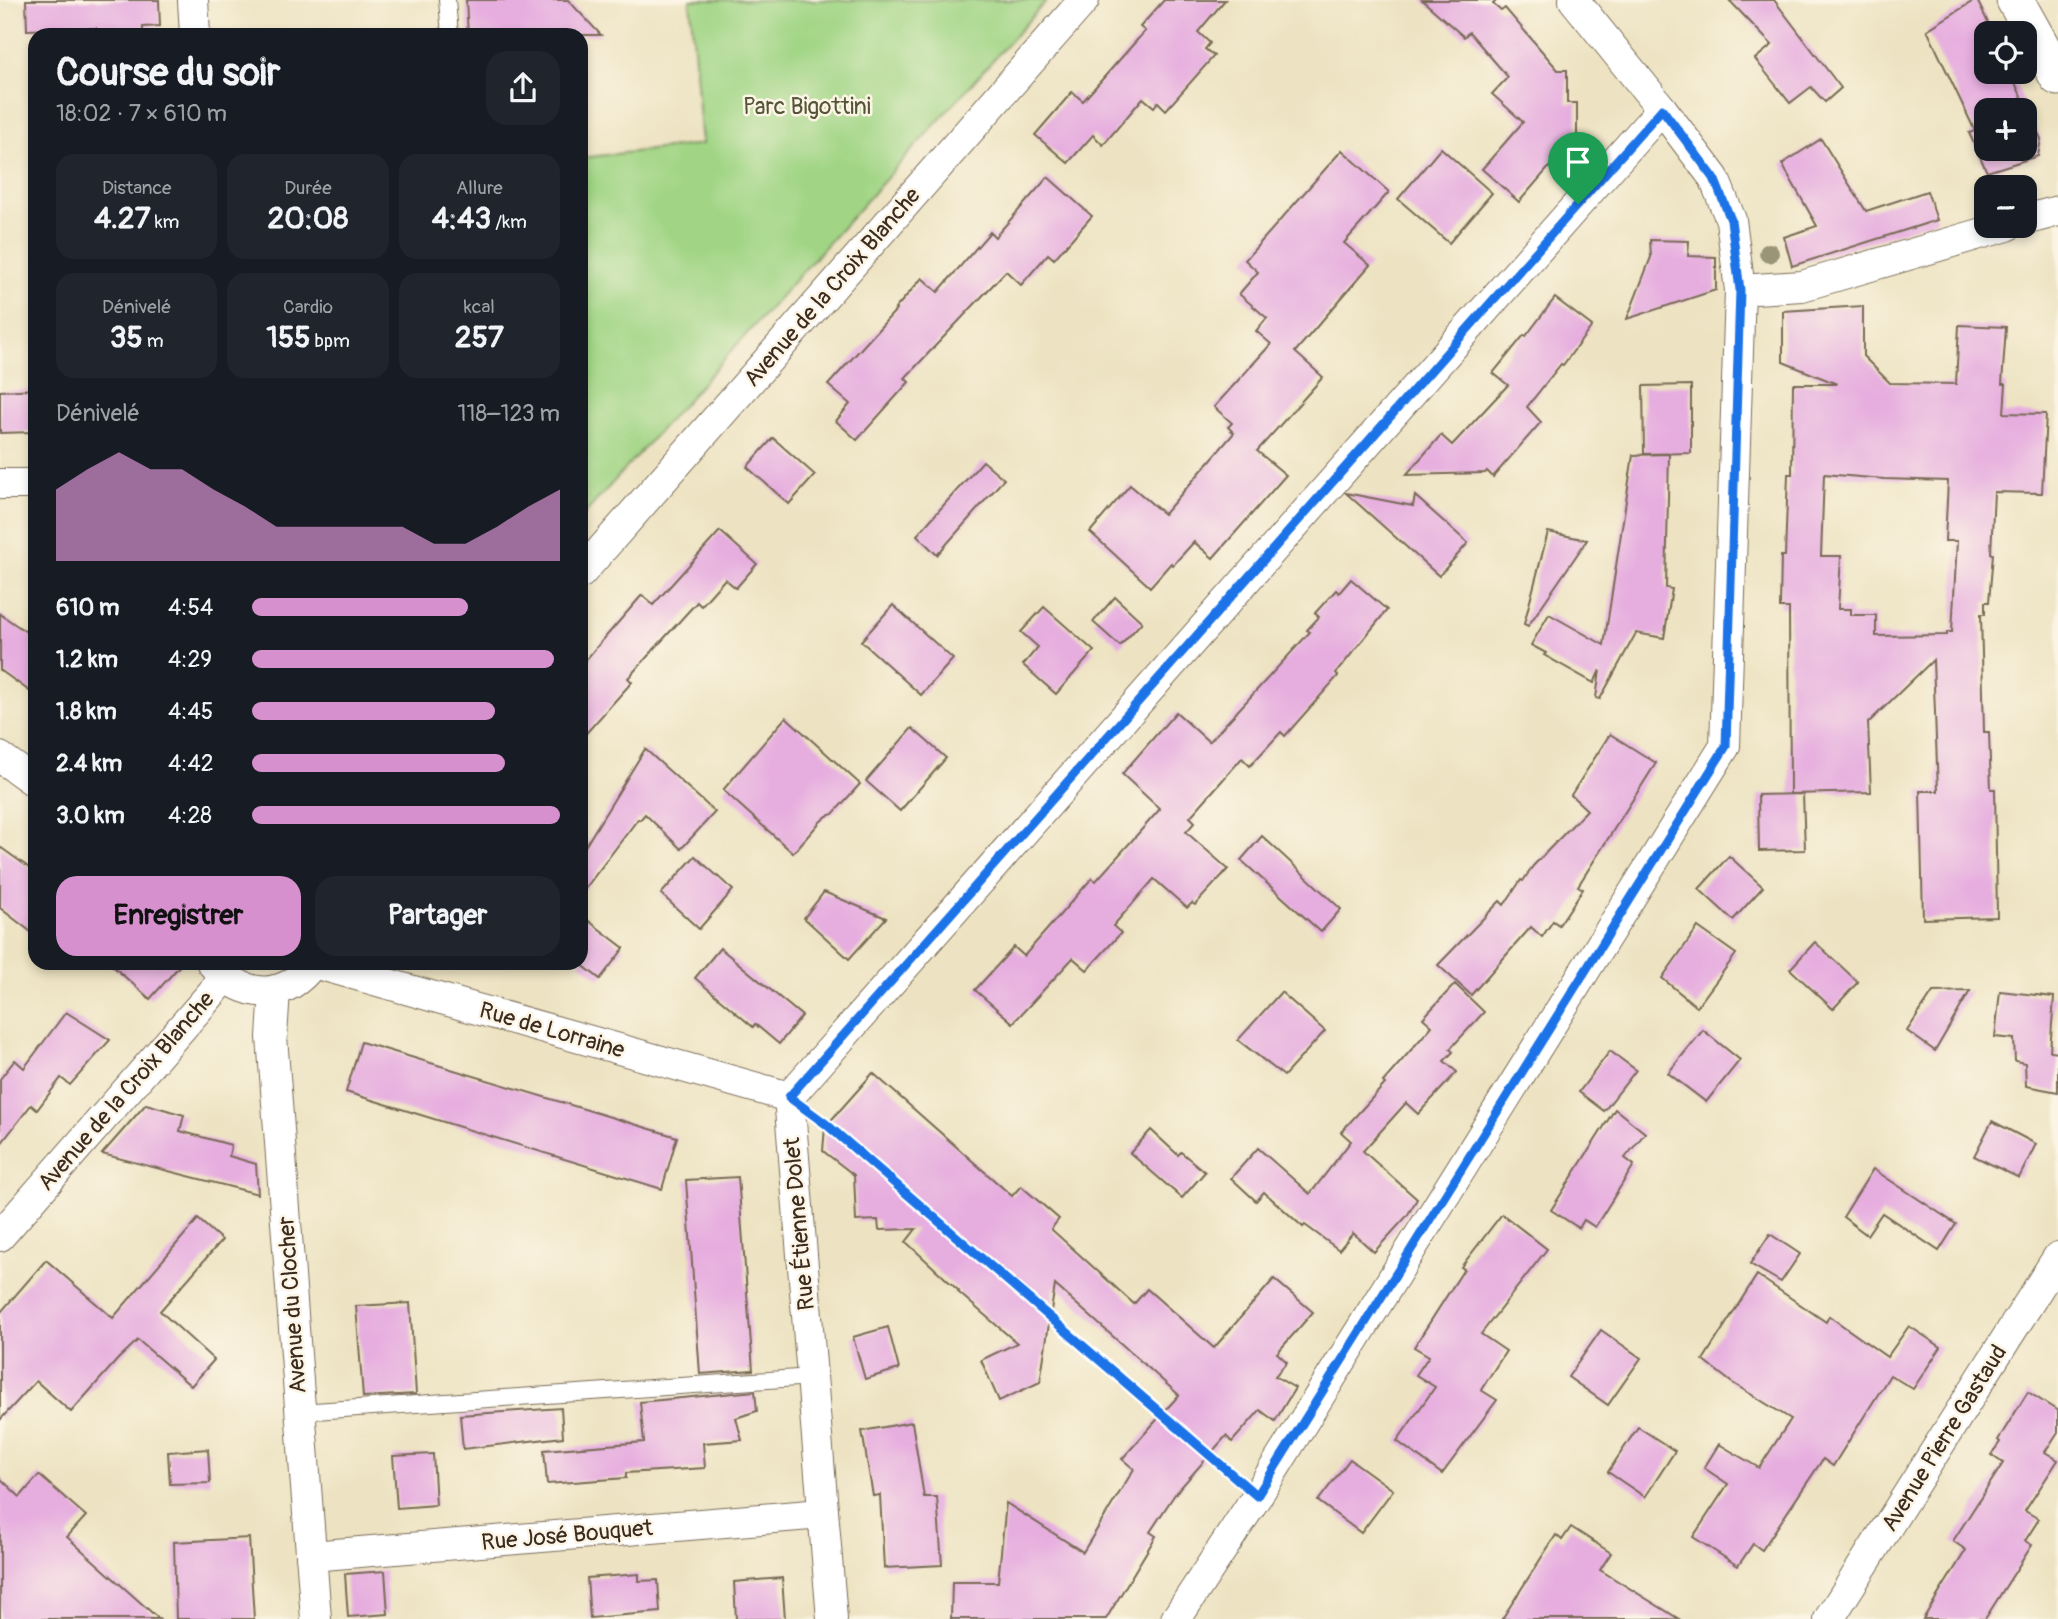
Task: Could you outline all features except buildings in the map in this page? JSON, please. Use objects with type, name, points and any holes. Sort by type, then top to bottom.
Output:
[{"type":"street","points":[[193,0],[195,28]]},
{"type":"street","name":"Avenue de la Croix Blanche","points":[[588,565],[1084,0]]},
{"type":"street","points":[[1176,1619],[1257,1496],[1726,746],[1740,290],[1731,220],[1714,178],[1574,0]]},
{"type":"street","points":[[2015,0],[2054,60]]},
{"type":"street","points":[[789,1097],[1662,109]]},
{"type":"street","points":[[2037,217],[2058,211]]},
{"type":"street","points":[[1740,290],[1802,286],[1974,236]]},
{"type":"street","points":[[0,484],[28,484]]},
{"type":"street","points":[[0,757],[28,777]]},
{"type":"street","points":[[218,970],[240,987],[257,991],[275,990],[290,985],[309,970]]},
{"type":"street","name":"Avenue de la Croix Blanche","points":[[0,1236],[218,970]]},
{"type":"street","name":"Rue de Lorraine","points":[[339,970],[789,1097]]},
{"type":"street","name":"Avenue du Clocher","points":[[275,990],[272,1037],[316,1619]]},
{"type":"street","name":"Rue Étienne Dolet","points":[[789,1097],[832,1619]]},
{"type":"street","name":"Avenue Pierre Gastaud","points":[[1829,1619],[2058,1257]]},
{"type":"street","name":"Rue José Bouquet","points":[[311,1556],[822,1514]]},
{"type":"lane","points":[[447,0],[449,28]]},
{"type":"lane","points":[[300,1412],[812,1377]]},
{"type":"path","points":[[789,1097],[826,1124],[1257,1496]]},
{"type":"green space","name":"Parc Bigottini","points":[[690,0],[1047,0],[588,510],[588,157],[702,144]]},
{"type":"route","points":[[1662,109],[1714,178],[1731,220],[1740,290],[1726,746],[1257,1496],[826,1124],[789,1097],[1578,204],[1662,109]]}]
